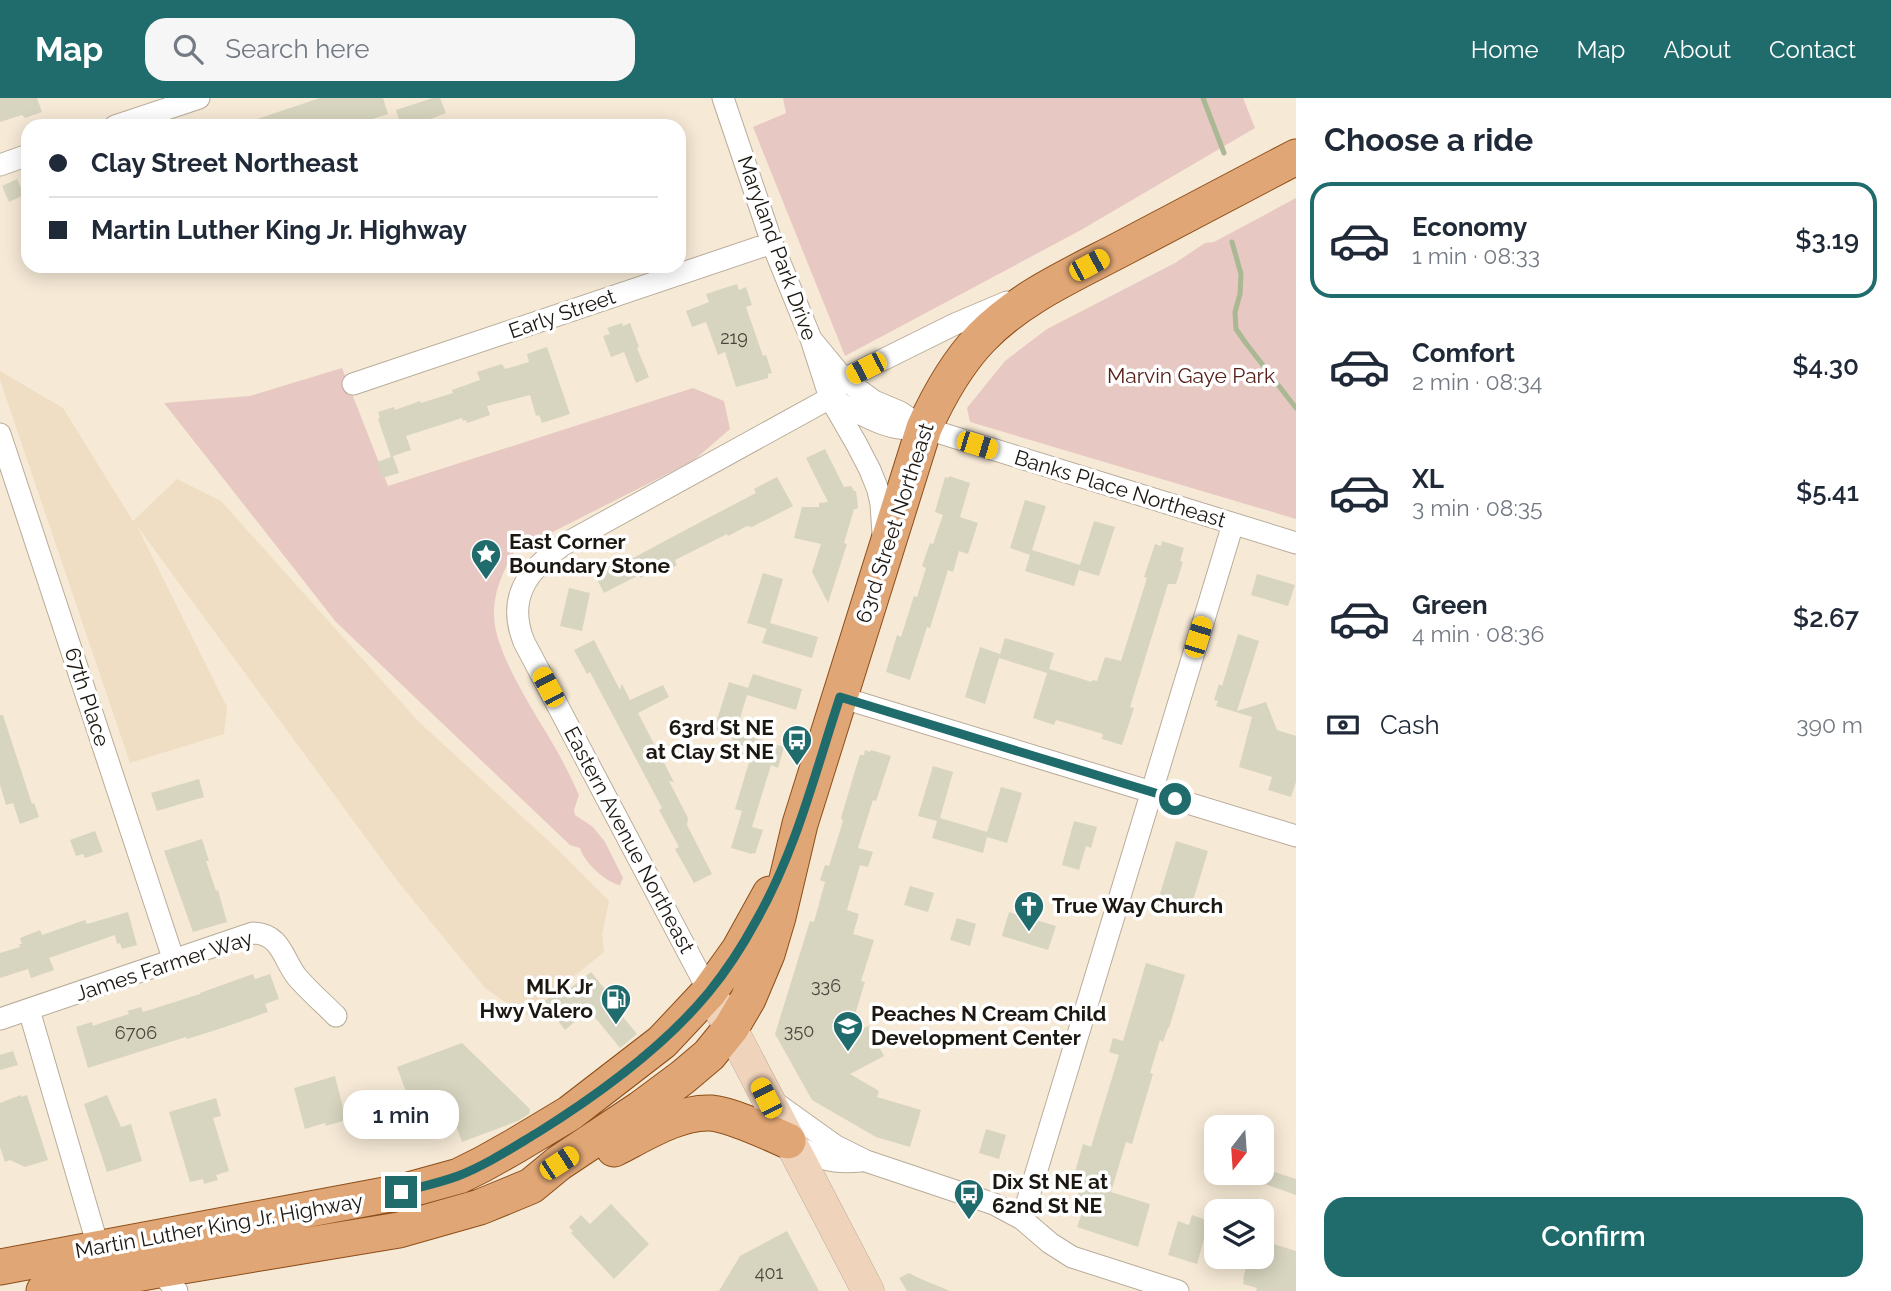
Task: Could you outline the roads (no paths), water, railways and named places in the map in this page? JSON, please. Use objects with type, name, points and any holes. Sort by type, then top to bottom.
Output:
[{"type":"main road","name":"63rd Street Northeast","points":[[731,1028],[750,996],[767,954],[800,824],[924,428],[942,390],[960,362],[981,338],[1009,313],[1070,276],[1296,157]]},
{"type":"main road","name":"63rd Street Northeast","points":[[709,992],[757,919],[800,824]]},
{"type":"main road","name":"Eastern Avenue Northeast","points":[[709,992],[755,1076],[789,1178],[828,1258],[839,1275],[860,1291]]},
{"type":"main road","name":"Martin Luther King Jr. Highway","points":[[161,1267],[459,1175],[483,1164],[570,1112],[662,1042],[709,992]]},
{"type":"main road","name":"Eastern Avenue Northeast","points":[[731,1028],[726,1067],[773,1134],[867,1291]]},
{"type":"main road","name":"Martin Luther King Jr. Highway","points":[[0,1267],[103,1263],[161,1267],[399,1230],[480,1207],[531,1186],[559,1163],[640,1110],[709,1055],[731,1028]]},
{"type":"main road","points":[[531,1186],[558,1177],[684,1116],[710,1113],[773,1134]]},
{"type":"main road","name":"Martin Luther King Jr. Highway","points":[[44,1291],[103,1263]]},
{"type":"street","points":[[136,119],[199,98]]},
{"type":"street","name":"Maryland Park Drive","points":[[723,98],[772,243],[811,339],[830,398],[870,470],[877,490],[883,522],[881,564]]},
{"type":"street","points":[[0,164],[21,157]]},
{"type":"street","name":"Early Street","points":[[686,272],[772,243]]},
{"type":"street","name":"Early Street","points":[[353,384],[683,273]]},
{"type":"street","points":[[924,428],[912,430],[890,427],[830,398],[844,379],[955,324],[1070,276]]},
{"type":"street","name":"Banks Place Northeast","points":[[811,339],[844,379],[874,401],[900,412],[924,428],[1296,544]]},
{"type":"street","name":"Eastern Avenue Northeast","points":[[709,992],[524,642],[518,628],[519,599],[526,579],[543,559],[563,545],[830,398]]},
{"type":"street","name":"67th Place","points":[[0,434],[174,961]]},
{"type":"street","points":[[1022,1219],[1233,524]]},
{"type":"street","points":[[840,697],[1296,836]]},
{"type":"street","name":"James Farmer Way","points":[[0,1019],[253,933],[261,933],[274,941],[286,955],[295,975],[336,1016]]},
{"type":"street","points":[[29,1010],[103,1263]]},
{"type":"street","points":[[755,1076],[773,1100],[836,1146],[866,1161],[994,1204],[1022,1219],[1050,1243],[1072,1257],[1178,1291]]},
{"type":"street","points":[[773,1134],[827,1161],[866,1161]]},
{"type":"waterway","points":[[1203,98],[1224,153]]},
{"type":"waterway","points":[[1232,242],[1241,274],[1240,294],[1235,312],[1236,329],[1296,408]]},
{"type":"place","name":"East Corner Boundary Stone","points":[[486,581]]},
{"type":"place","name":"63rd St NE at Clay St NE","points":[[797,767]]},
{"type":"place","name":"True Way Church","points":[[1029,933]]},
{"type":"place","name":"MLK Jr Hwy Valero","points":[[616,1026]]},
{"type":"place","name":"Peaches N Cream Child Development Center","points":[[848,1053]]},
{"type":"place","name":"Dix St NE at 62nd St NE","points":[[969,1221]]},
{"type":"park label","name":"Marvin Gaye Park","points":[[1191,376]]}]
